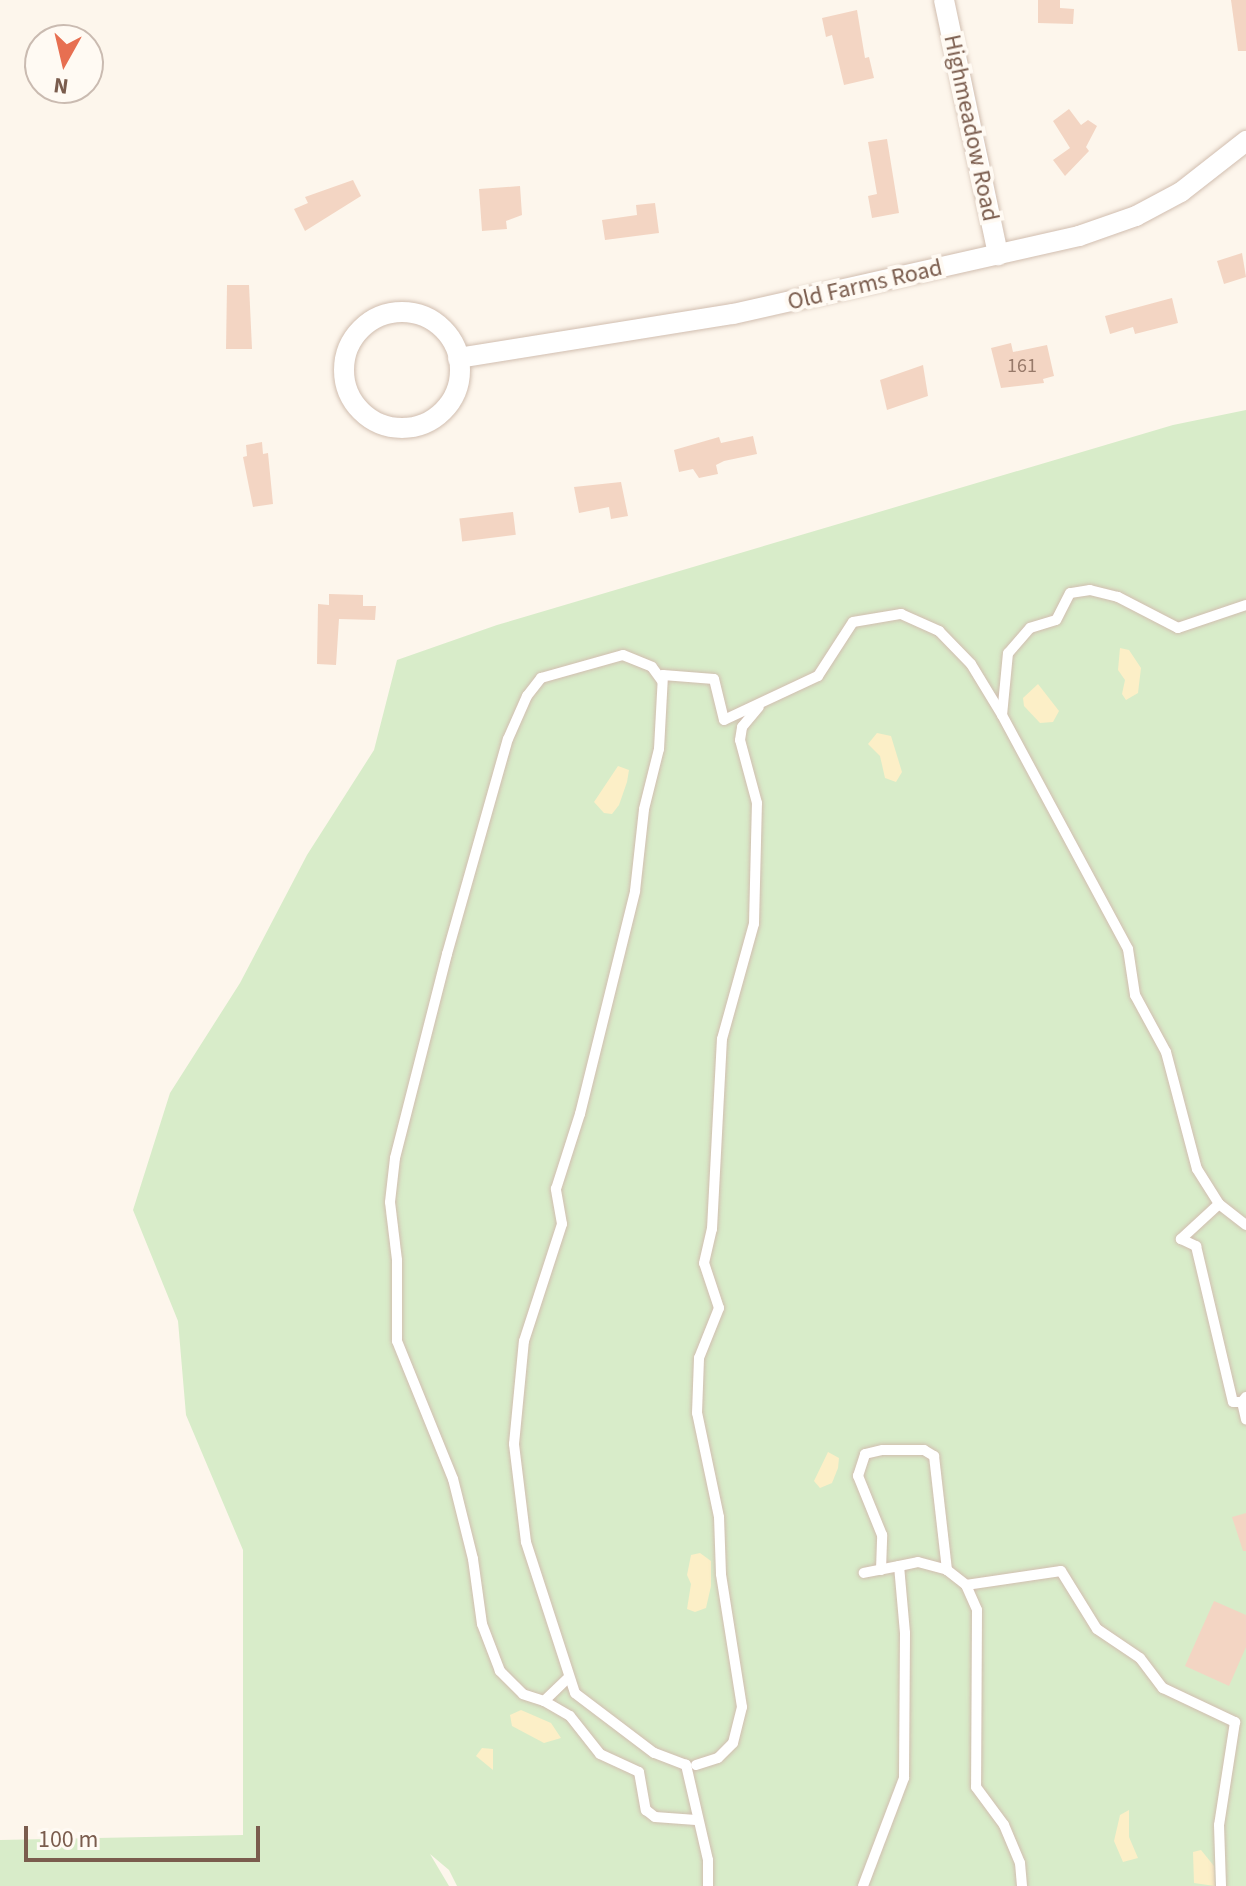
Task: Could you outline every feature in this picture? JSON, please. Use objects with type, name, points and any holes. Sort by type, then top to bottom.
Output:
[{"type":"street","name":"Highmeadow Road","points":[[944,0],[998,255]]},
{"type":"street","name":"Old Farms Road","points":[[458,358],[733,314],[998,255],[1136,216],[1181,192],[1246,141]]},
{"type":"street","points":[[393,313],[429,319],[443,329],[458,358],[451,400],[431,420],[409,427],[379,423],[363,413],[345,381],[344,363],[355,337],[375,319],[393,313]]},
{"type":"lane","points":[[1002,715],[1008,653],[1030,628],[1056,620],[1070,593],[1090,590],[1118,597],[1178,628],[1246,605]]},
{"type":"lane","points":[[706,1884],[686,1765],[654,1753],[575,1693],[568,1678],[526,1542],[515,1402],[524,1341],[562,1224],[556,1189],[580,1114],[635,891],[644,809],[659,749],[663,675],[714,679],[724,720],[818,676],[853,622],[901,614],[939,631],[971,664],[1002,715],[1128,949],[1135,995],[1166,1052],[1197,1169],[1219,1204],[1246,1225]]},
{"type":"lane","points":[[662,681],[652,667],[623,655],[541,678],[527,696],[508,739],[447,954],[395,1158],[390,1202],[397,1260],[397,1341],[453,1479],[473,1559],[482,1624],[500,1671],[523,1694],[544,1701],[570,1716],[600,1754],[639,1772],[646,1810],[655,1817],[696,1820]]},
{"type":"lane","points":[[696,1765],[718,1758],[733,1743],[742,1707],[721,1574],[719,1517],[697,1413],[699,1358],[719,1308],[704,1263],[713,1214],[722,1039],[754,924],[757,803],[740,740],[742,727],[760,705]]},
{"type":"lane","points":[[1219,1204],[1181,1239],[1196,1246],[1233,1402],[1244,1400],[1246,1420]]},
{"type":"lane","points":[[881,1570],[882,1535],[860,1490],[860,1464],[865,1454],[910,1450],[934,1456],[947,1570]]},
{"type":"lane","points":[[864,1573],[918,1562],[947,1570],[966,1585],[977,1610],[976,1787],[1004,1825],[1020,1863],[1022,1886]]},
{"type":"lane","points":[[863,1886],[904,1778],[905,1633],[899,1566]]},
{"type":"lane","points":[[966,1585],[1061,1571],[1097,1629],[1140,1658],[1163,1688],[1235,1722],[1219,1825],[1221,1886]]},
{"type":"lane","points":[[544,1701],[568,1678]]},
{"type":"green space","points":[[1246,410],[1246,1886],[457,1886],[449,1870],[430,1854],[449,1886],[0,1886],[0,1840],[243,1835],[243,1550],[186,1415],[178,1321],[133,1210],[170,1093],[240,983],[307,855],[374,750],[397,660],[497,625],[1173,425]]},
{"type":"sand","points":[[1120,648],[1129,650],[1141,668],[1138,693],[1126,700],[1122,694],[1125,680],[1118,670]]},
{"type":"sand","points":[[1038,684],[1059,711],[1053,722],[1040,723],[1024,706],[1023,698]]},
{"type":"sand","points":[[877,733],[891,736],[902,772],[896,782],[885,778],[880,756],[868,744]]},
{"type":"sand","points":[[618,766],[629,770],[627,782],[619,805],[612,814],[604,813],[594,802]]},
{"type":"sand","points":[[828,1452],[839,1458],[838,1468],[832,1483],[820,1488],[814,1481]]},
{"type":"sand","points":[[700,1553],[711,1561],[711,1586],[706,1608],[695,1612],[687,1609],[691,1584],[687,1575],[691,1555]]},
{"type":"sand","points":[[521,1710],[551,1723],[561,1738],[544,1743],[512,1726],[510,1715]]},
{"type":"sand","points":[[482,1748],[493,1749],[493,1770],[476,1756]]},
{"type":"sand","points":[[1129,1810],[1129,1837],[1138,1858],[1123,1862],[1114,1841],[1120,1815]]},
{"type":"sand","points":[[1201,1850],[1214,1866],[1215,1886],[1194,1883],[1193,1852]]},
{"type":"building","points":[[1038,0],[1060,0],[1060,8],[1074,9],[1073,24],[1038,23]]},
{"type":"building","points":[[1231,0],[1246,0],[1246,51],[1238,51]]},
{"type":"building","points":[[857,10],[865,58],[869,57],[874,78],[844,85],[832,35],[826,37],[822,18]]},
{"type":"building","points":[[1069,109],[1081,125],[1088,120],[1097,126],[1086,147],[1089,151],[1065,176],[1053,160],[1070,148],[1053,121]]},
{"type":"building","points":[[887,139],[899,213],[872,218],[868,196],[877,194],[868,142]]},
{"type":"building","points":[[353,180],[361,196],[305,231],[294,209],[308,203],[305,197]]},
{"type":"building","points":[[520,186],[522,215],[506,221],[507,229],[482,231],[479,189]]},
{"type":"building","points":[[655,203],[659,233],[605,240],[602,220],[637,215],[636,205]]},
{"type":"building","points":[[1242,253],[1246,277],[1224,284],[1217,261]]},
{"type":"building","points":[[227,285],[249,285],[252,349],[226,349]]},
{"type":"building","points":[[1172,298],[1178,323],[1135,334],[1133,327],[1110,334],[1105,316]]},
{"type":"building","points":[[1011,343],[1013,352],[1047,345],[1054,376],[1043,379],[1044,383],[1001,388],[991,348]]},
{"type":"building","points":[[923,365],[928,396],[887,410],[880,380]]},
{"type":"building","points":[[753,436],[757,454],[716,465],[718,474],[699,478],[693,469],[679,472],[674,450],[719,437],[721,443]]},
{"type":"building","points":[[262,442],[263,454],[268,453],[273,504],[253,507],[243,457],[247,456],[246,445]]},
{"type":"building","points":[[621,482],[628,516],[611,519],[609,507],[579,513],[574,487]]},
{"type":"building","points":[[513,512],[516,535],[462,541],[459,519]]},
{"type":"building","points":[[329,594],[363,595],[363,606],[376,606],[375,620],[339,619],[336,665],[317,664],[318,604],[329,605]]},
{"type":"building","points":[[1246,1513],[1246,1551],[1243,1551],[1232,1517]]},
{"type":"building","points":[[1214,1601],[1246,1615],[1246,1647],[1229,1686],[1185,1666]]}]
